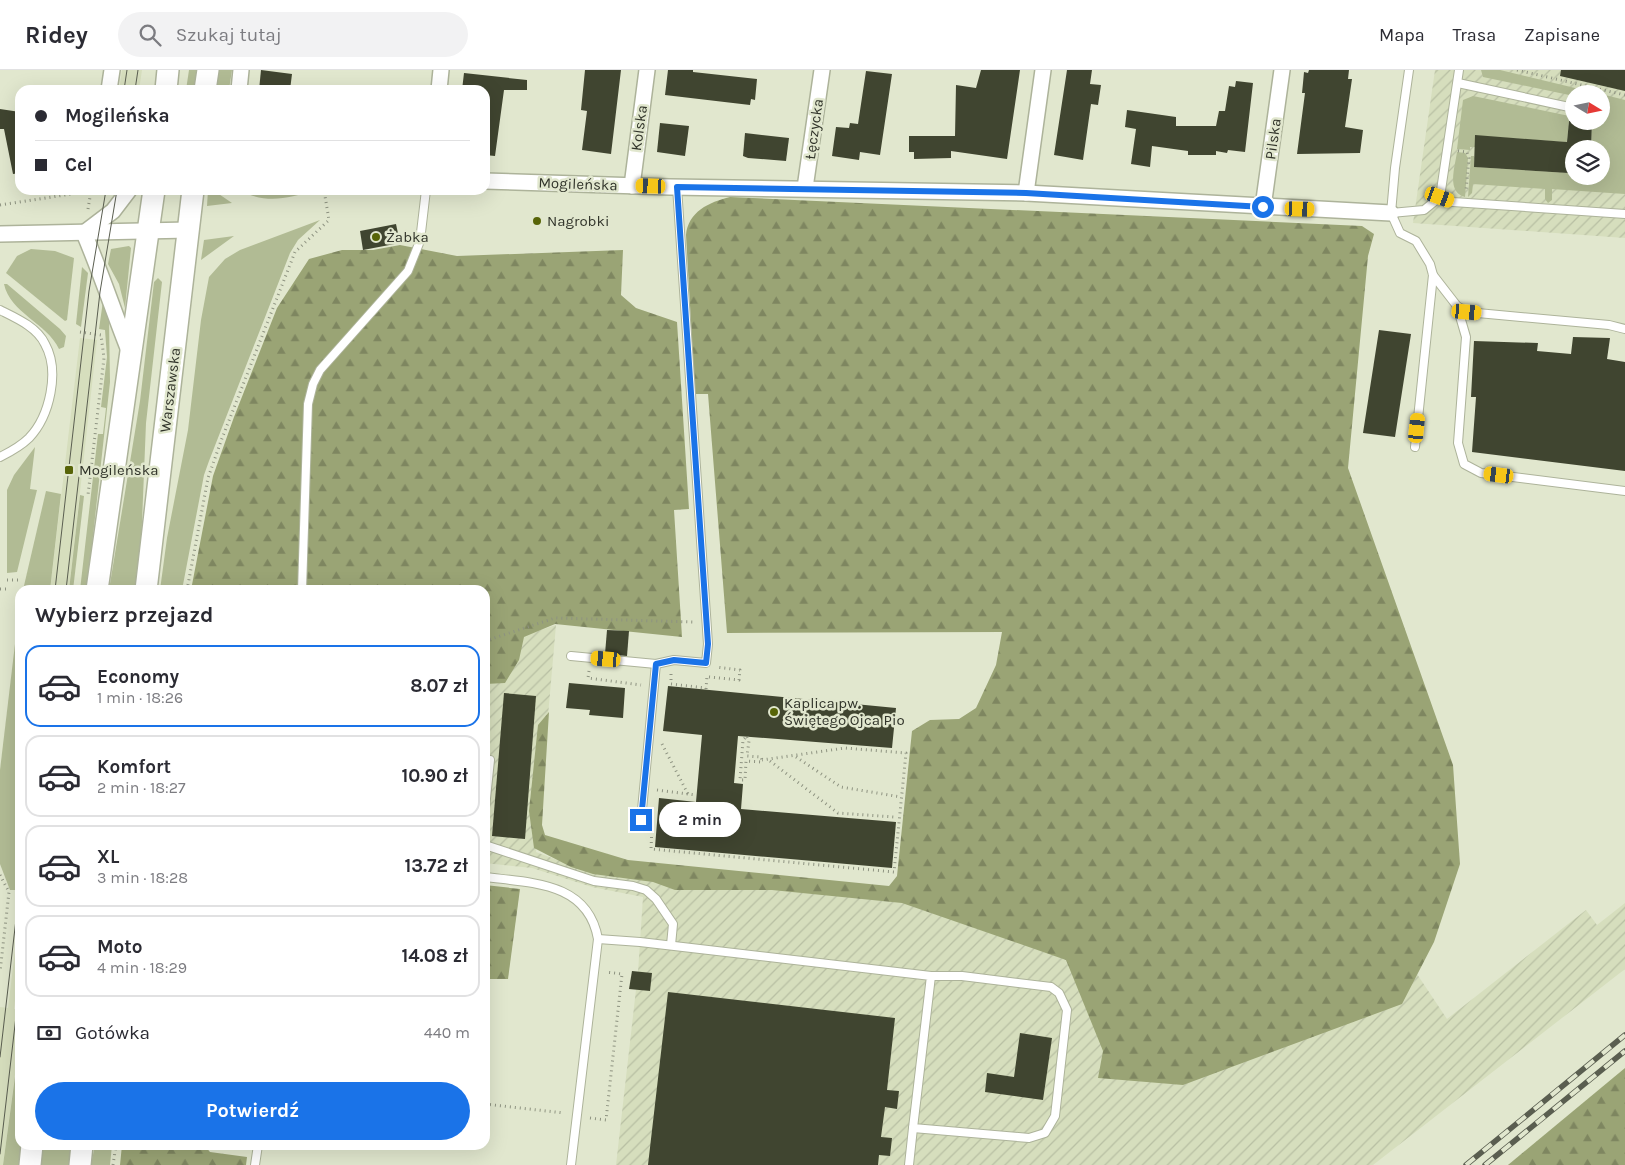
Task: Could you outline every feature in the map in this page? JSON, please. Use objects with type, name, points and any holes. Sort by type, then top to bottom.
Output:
[{"type":"main road","points":[[166,85],[168,70]]},
{"type":"main road","points":[[206,85],[208,70]]},
{"type":"main road","points":[[99,585],[150,231],[154,195]]},
{"type":"main road","name":"Warszawska","points":[[147,585],[192,195]]},
{"type":"main road","points":[[30,1165],[32,1150]]},
{"type":"main road","points":[[80,1165],[82,1150]]},
{"type":"street","points":[[110,85],[112,70]]},
{"type":"street","points":[[240,85],[241,70]]},
{"type":"street","points":[[440,85],[441,70]]},
{"type":"street","name":"Kolska","points":[[632,186],[647,70]]},
{"type":"street","name":"Łęczycka","points":[[805,188],[822,70]]},
{"type":"street","points":[[1026,193],[1044,70]]},
{"type":"street","name":"Pilska","points":[[1263,207],[1282,70]]},
{"type":"street","name":"Mogileńska","points":[[490,181],[677,187],[1026,193],[1391,213]]},
{"type":"street","points":[[84,233],[113,211],[126,195]]},
{"type":"street","points":[[0,234],[189,230]]},
{"type":"street","points":[[84,233],[132,358]]},
{"type":"lane","points":[[1409,70],[1391,213],[1400,233],[1416,241],[1430,264],[1433,275],[1415,447]]},
{"type":"lane","points":[[1391,213],[1424,210],[1440,197],[1459,70]]},
{"type":"lane","points":[[1458,83],[1565,106]]},
{"type":"lane","points":[[571,656],[656,664],[674,660],[706,663],[708,644],[677,187]]},
{"type":"lane","points":[[302,585],[308,404],[313,384],[332,355],[408,271],[420,242],[425,195]]},
{"type":"lane","points":[[1440,197],[1453,202],[1625,214]]},
{"type":"lane","points":[[1433,275],[1457,306],[1467,312],[1610,325],[1625,329]]},
{"type":"lane","points":[[1457,306],[1466,337],[1458,443],[1464,464],[1481,473],[1625,490]]},
{"type":"lane","points":[[0,310],[23,322],[40,336],[51,359],[51,375],[46,410],[39,424],[29,438],[0,457]]},
{"type":"lane","points":[[641,820],[656,664]]},
{"type":"lane","points":[[490,847],[594,881],[633,886],[646,890],[656,899],[673,924],[671,945]]},
{"type":"lane","points":[[490,878],[549,885],[562,890],[582,906],[596,926],[598,940],[595,971],[572,1165]]},
{"type":"lane","points":[[598,940],[671,945],[931,976],[962,976],[1051,987],[1059,993],[1067,1010],[1055,1116],[1045,1133],[1038,1136],[964,1133],[913,1128]]},
{"type":"lane","points":[[909,1165],[931,976]]},
{"type":"lane","points":[[255,1165],[257,1150]]},
{"type":"path","points":[[1517,70],[1625,96]]},
{"type":"path","points":[[1448,149],[1467,152],[1469,158],[1466,203]]},
{"type":"path","points":[[0,205],[61,195]]},
{"type":"path","points":[[88,211],[90,195]]},
{"type":"path","points":[[188,585],[208,478],[294,252],[329,220],[325,195]]},
{"type":"path","points":[[80,332],[101,335],[104,358],[87,504]]},
{"type":"path","points":[[7,580],[20,580]]},
{"type":"path","points":[[0,589],[6,589]]},
{"type":"path","points":[[490,639],[555,618],[698,622]]},
{"type":"path","points":[[590,658],[588,678],[644,685]]},
{"type":"path","points":[[706,690],[707,676]]},
{"type":"path","points":[[659,737],[688,794]]},
{"type":"path","points":[[651,849],[894,872],[900,797],[906,753],[844,748],[769,761],[746,761],[745,780],[740,780],[743,740],[747,737],[749,741],[748,756],[761,757],[762,760]]},
{"type":"path","points":[[795,756],[841,787],[900,797]]},
{"type":"path","points":[[769,761],[838,813],[894,817]]},
{"type":"path","points":[[654,790],[696,795]]},
{"type":"path","points":[[0,874],[9,892],[0,972]]},
{"type":"path","points":[[490,1105],[606,1120],[622,974],[595,971]]},
{"type":"path","points":[[113,1165],[115,1150]]},
{"type":"shaded area","points":[[122,70],[142,70],[140,85],[120,85]]},
{"type":"shaded area","points":[[189,70],[197,70],[195,85],[187,85]]},
{"type":"shaded area","points":[[218,70],[232,70],[230,85],[216,85]]},
{"type":"shaded area","points":[[1435,70],[1625,70],[1625,238],[1413,223]]},
{"type":"shaded area","points":[[1481,70],[1500,70],[1565,86],[1565,94],[1483,77]]},
{"type":"shaded area","points":[[1473,96],[1565,115],[1565,130],[1568,130],[1567,140],[1565,142],[1476,136],[1475,147],[1470,147],[1470,150],[1457,149],[1463,100]]},
{"type":"shaded area","points":[[1610,96],[1625,100],[1625,194],[1552,189],[1552,200],[1548,203],[1545,199],[1545,189],[1473,184],[1472,193],[1468,197],[1471,156],[1474,156],[1474,167],[1565,173],[1565,185],[1610,185],[1610,140],[1591,140],[1592,130],[1610,130]]},
{"type":"shaded area","points":[[1457,152],[1465,153],[1468,158],[1465,197],[1455,190],[1454,185],[1453,178]]},
{"type":"shaded area","points":[[208,195],[220,195],[232,203],[207,206]]},
{"type":"shaded area","points":[[252,195],[298,195],[276,199]]},
{"type":"shaded area","points":[[320,220],[298,240],[290,253],[209,461],[204,475],[183,585],[161,585],[167,538],[188,430],[201,320],[209,277],[225,259],[240,250]]},
{"type":"shaded area","points":[[234,236],[201,260],[204,240]]},
{"type":"shaded area","points":[[129,246],[131,248],[125,308],[119,284],[108,264],[111,249]]},
{"type":"shaded area","points":[[31,249],[55,251],[74,258],[67,320],[65,321],[6,273],[17,256]]},
{"type":"shaded area","points":[[82,267],[88,273],[81,327],[76,324]]},
{"type":"shaded area","points":[[158,278],[162,282],[146,423],[141,547],[137,585],[110,585],[140,401],[154,282]]},
{"type":"shaded area","points":[[4,284],[7,284],[60,329],[66,336],[64,347],[59,349],[46,332],[13,303]]},
{"type":"shaded area","points":[[103,301],[109,321],[110,382],[88,585],[81,585],[98,434],[103,434],[106,408],[101,407],[107,357],[105,330],[99,329]]},
{"type":"shaded area","points":[[80,338],[97,340],[70,585],[51,585]]},
{"type":"shaded area","points":[[35,447],[30,489],[37,490],[17,572],[7,573],[7,490],[14,475]]},
{"type":"shaded area","points":[[46,491],[61,494],[51,585],[24,585]]},
{"type":"shaded area","points":[[80,495],[84,496],[74,585],[70,585]]},
{"type":"shaded area","points":[[556,625],[536,852],[592,873],[1395,941],[1447,1019],[1586,910],[1597,925],[1625,903],[1625,969],[1373,1165],[616,1165],[638,972],[643,897],[592,887],[532,868],[490,864],[490,646]]},
{"type":"shaded area","points":[[15,644],[15,890],[10,890],[0,864],[0,770]]},
{"type":"shaded area","points":[[15,951],[15,1075],[3,1165],[0,1165],[0,1007],[8,1008]]},
{"type":"shaded area","points":[[15,1077],[15,1150],[21,1150],[19,1165],[3,1165]]},
{"type":"shaded area","points":[[42,1150],[70,1150],[69,1165],[41,1165]]},
{"type":"shaded area","points":[[94,1150],[112,1150],[110,1165],[91,1165]]},
{"type":"green space","points":[[730,197],[1362,226],[1374,234],[1368,256],[1348,468],[1453,765],[1460,864],[1434,942],[1402,1004],[1183,1085],[1098,1078],[1103,1051],[1066,960],[902,903],[772,890],[675,890],[653,882],[593,874],[571,867],[534,848],[529,811],[538,725],[549,712],[542,825],[545,835],[628,860],[889,886],[897,876],[912,731],[930,720],[959,719],[976,708],[996,665],[1002,632],[727,633],[708,394],[695,394],[686,235],[695,214],[707,205]]},
{"type":"green space","points":[[400,245],[457,256],[623,250],[621,295],[636,308],[677,322],[689,509],[674,510],[682,637],[555,624],[524,637],[519,660],[505,683],[490,684],[490,585],[192,585],[213,476],[277,308],[309,259],[342,250],[373,250]]},
{"type":"green space","points":[[490,886],[520,889],[508,979],[490,979]]},
{"type":"green space","points":[[1625,1068],[1625,1165],[1508,1165]]},
{"type":"green space","points":[[122,1150],[208,1150],[210,1152],[247,1157],[246,1165],[120,1165]]},
{"type":"building","points":[[261,70],[292,74],[291,85],[260,85]]},
{"type":"building","points":[[585,70],[621,70],[611,154],[582,150],[587,111],[581,110]]},
{"type":"building","points":[[668,70],[693,70],[693,72],[757,79],[755,100],[751,99],[750,105],[665,95]]},
{"type":"building","points":[[981,70],[1020,70],[1007,159],[951,151],[951,158],[914,159],[914,152],[909,152],[909,136],[955,136],[956,85],[976,88]]},
{"type":"building","points":[[1067,70],[1092,70],[1090,84],[1101,85],[1098,105],[1091,104],[1083,160],[1054,155]]},
{"type":"building","points":[[1309,70],[1349,70],[1348,79],[1352,79],[1345,127],[1363,130],[1360,153],[1297,154],[1305,93],[1302,93],[1304,72],[1308,73]]},
{"type":"building","points":[[1561,70],[1625,70],[1625,91],[1610,88],[1610,85],[1599,85],[1560,76]]},
{"type":"building","points":[[866,71],[892,74],[880,155],[860,152],[859,160],[832,156],[836,127],[849,128],[850,123],[858,124]]},
{"type":"building","points":[[464,73],[527,80],[527,90],[504,90],[495,156],[490,156],[490,85],[463,85]]},
{"type":"building","points":[[1236,81],[1253,83],[1245,152],[1228,150],[1227,153],[1216,151],[1216,155],[1188,155],[1188,151],[1152,146],[1150,167],[1131,164],[1136,129],[1125,127],[1127,110],[1176,117],[1176,126],[1216,126],[1219,111],[1225,111],[1229,86],[1235,87]]},
{"type":"building","points":[[0,109],[15,111],[15,174],[13,174],[4,129],[0,129]]},
{"type":"building","points":[[660,123],[689,126],[685,156],[657,152]]},
{"type":"building","points":[[1568,130],[1592,130],[1591,140],[1567,140]]},
{"type":"building","points":[[745,133],[789,138],[786,161],[743,156]]},
{"type":"building","points":[[1475,135],[1565,142],[1565,173],[1474,167]]},
{"type":"building","points":[[396,224],[400,243],[363,250],[360,231]]},
{"type":"building","points":[[1379,330],[1411,334],[1395,437],[1363,433]]},
{"type":"building","points":[[1573,337],[1610,338],[1607,359],[1625,362],[1625,471],[1472,452],[1476,397],[1471,397],[1474,341],[1538,343],[1537,351],[1571,354]]},
{"type":"building","points":[[607,630],[629,631],[627,656],[605,654]]},
{"type":"building","points":[[569,683],[625,688],[623,718],[589,715],[590,710],[566,708]]},
{"type":"building","points":[[668,686],[896,708],[892,748],[738,736],[734,783],[743,784],[741,809],[896,822],[892,868],[655,847],[659,798],[696,802],[702,735],[663,731]]},
{"type":"building","points":[[504,693],[536,696],[525,839],[492,836]]},
{"type":"building","points":[[632,971],[652,973],[650,991],[629,989]]},
{"type":"building","points":[[668,992],[895,1018],[887,1090],[899,1091],[897,1109],[885,1107],[881,1137],[892,1138],[890,1156],[879,1155],[878,1165],[648,1165]]},
{"type":"building","points":[[1020,1033],[1052,1038],[1043,1100],[985,1092],[987,1073],[1014,1077]]},
{"type":"tram line","points":[[125,85],[127,70]]},
{"type":"tram line","points":[[136,85],[138,70]]},
{"type":"tram line","points":[[56,585],[89,291],[105,195]]},
{"type":"tram line","points":[[67,585],[100,292],[116,195]]},
{"type":"tram line","points":[[0,1057],[15,928]]},
{"type":"tram line","points":[[0,1154],[15,1025]]},
{"type":"railway","points":[[1466,1165],[1625,1035]]},
{"type":"railway","points":[[1485,1165],[1625,1051]]},
{"type":"place","name":"Nagrobki","points":[[537,221]]},
{"type":"place","name":"Żabka","points":[[376,237]]},
{"type":"place","name":"Mogileńska","points":[[69,470]]},
{"type":"place","name":"Kaplica pw. Świętego Ojca Pio","points":[[774,712]]},
{"type":"route","points":[[641,820],[656,664],[674,660],[706,663],[708,644],[677,187],[1026,193],[1263,207]]}]
